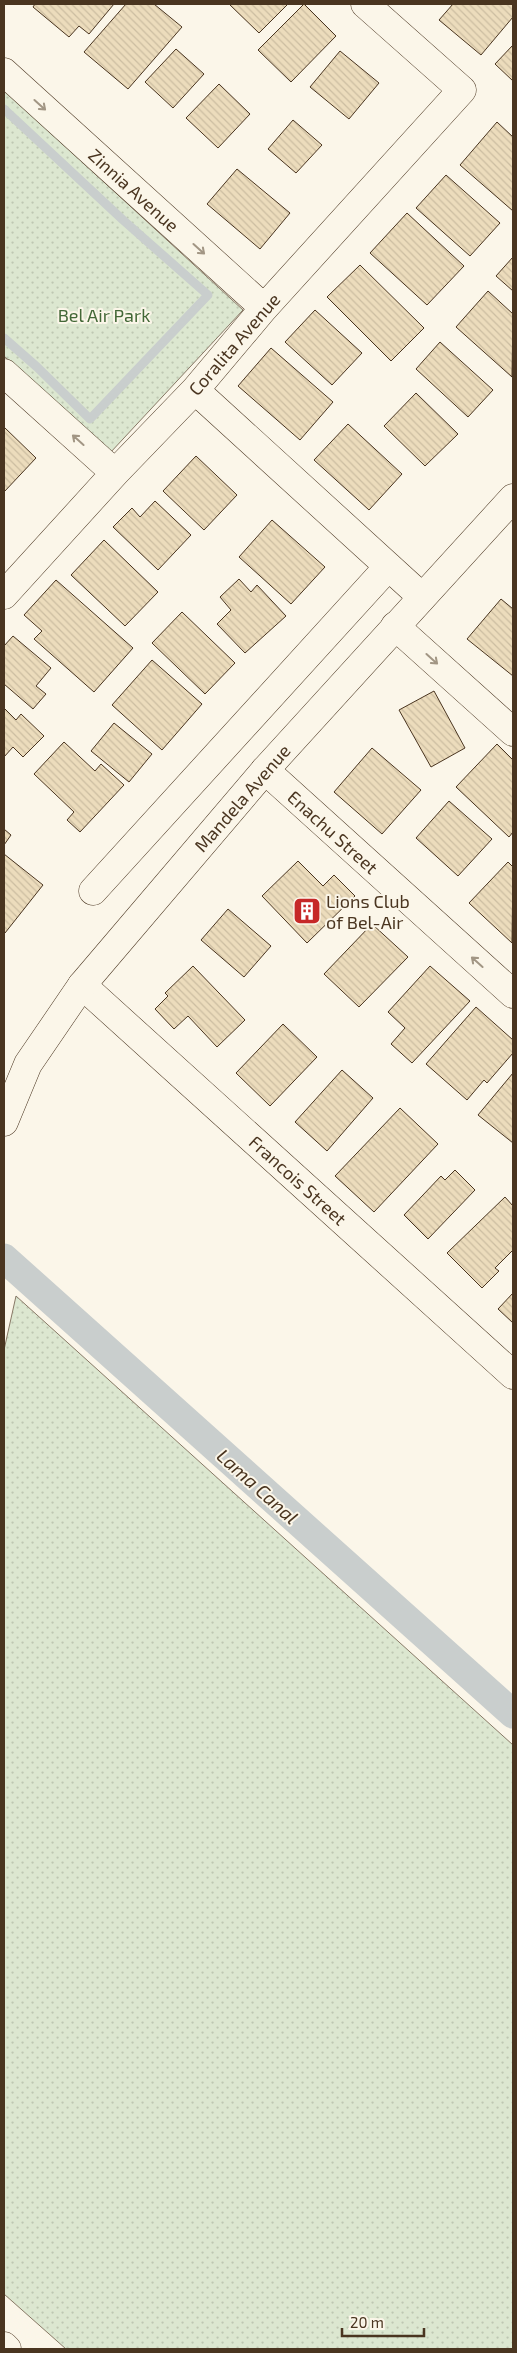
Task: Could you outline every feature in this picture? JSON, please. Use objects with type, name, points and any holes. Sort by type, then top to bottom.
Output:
[{"type":"street","name":"Coralita Avenue","points":[[4,595],[115,473],[195,390],[264,308],[462,90],[365,4]]},
{"type":"street","name":"Zinnia Avenue","points":[[4,72],[264,308]]},
{"type":"street","points":[[4,373],[115,473]]},
{"type":"street","points":[[195,390],[422,597]]},
{"type":"street","name":"Mandela Avenue","points":[[4,1122],[28,1064],[82,985],[265,770],[513,498]]},
{"type":"street","points":[[93,891],[388,567]]},
{"type":"street","points":[[395,626],[513,732]]},
{"type":"street","name":"Enachu Street","points":[[265,770],[513,994]]},
{"type":"street","name":"Francois Street","points":[[82,985],[513,1376]]},
{"type":"street","points":[[4,2346],[7,2349]]},
{"type":"green space","name":"Bel Air Park","points":[[4,90],[243,310],[110,453],[4,356]]},
{"type":"green space","points":[[16,1296],[513,1745],[513,2349],[66,2349],[4,2294],[4,1350]]},
{"type":"building","points":[[35,4],[114,4],[89,34],[79,26],[69,37],[33,7]]},
{"type":"building","points":[[126,4],[154,4],[182,27],[128,89],[84,52]]},
{"type":"building","points":[[229,4],[288,4],[259,33]]},
{"type":"building","points":[[304,4],[336,36],[291,82],[258,50]]},
{"type":"building","points":[[453,4],[513,4],[513,17],[481,55],[439,20]]},
{"type":"building","points":[[513,45],[513,81],[495,64]]},
{"type":"building","points":[[176,49],[204,74],[173,108],[145,82]]},
{"type":"building","points":[[340,51],[379,83],[349,119],[310,87]]},
{"type":"building","points":[[219,84],[250,114],[218,148],[186,118]]},
{"type":"building","points":[[293,120],[322,145],[296,173],[268,149]]},
{"type":"building","points":[[497,122],[513,137],[513,211],[460,165]]},
{"type":"building","points":[[237,169],[290,213],[260,249],[207,204]]},
{"type":"building","points":[[446,175],[500,223],[470,256],[416,208]]},
{"type":"building","points":[[407,213],[464,266],[427,305],[370,253]]},
{"type":"building","points":[[513,257],[513,291],[496,276]]},
{"type":"building","points":[[360,265],[424,328],[391,361],[327,297]]},
{"type":"building","points":[[488,291],[513,314],[512,377],[456,327]]},
{"type":"building","points":[[315,310],[362,353],[332,385],[285,342]]},
{"type":"building","points":[[440,342],[493,390],[468,417],[416,369]]},
{"type":"building","points":[[271,348],[333,402],[300,440],[238,386]]},
{"type":"building","points":[[416,393],[458,434],[425,466],[384,426]]},
{"type":"building","points":[[348,424],[402,474],[369,510],[314,460]]},
{"type":"building","points":[[4,427],[36,458],[4,492]]},
{"type":"building","points":[[196,456],[237,495],[204,530],[163,491]]},
{"type":"building","points":[[155,501],[191,535],[158,570],[113,527],[132,508],[140,517]]},
{"type":"building","points":[[272,520],[325,567],[291,604],[239,557]]},
{"type":"building","points":[[104,540],[158,592],[125,626],[71,575]]},
{"type":"building","points":[[239,579],[251,592],[257,585],[286,616],[245,653],[217,624],[231,610],[220,597]]},
{"type":"building","points":[[56,580],[133,648],[94,692],[34,639],[42,631],[24,615]]},
{"type":"building","points":[[501,599],[513,609],[513,676],[467,639]]},
{"type":"building","points":[[182,612],[235,663],[205,694],[152,643]]},
{"type":"building","points":[[13,636],[51,668],[36,686],[46,694],[33,709],[4,684],[4,646]]},
{"type":"building","points":[[152,660],[202,704],[162,750],[112,705]]},
{"type":"building","points":[[434,691],[465,748],[431,767],[399,710]]},
{"type":"building","points":[[4,708],[16,720],[21,714],[44,736],[23,757],[13,747],[4,757]]},
{"type":"building","points":[[114,723],[152,754],[129,782],[91,751]]},
{"type":"building","points":[[64,742],[95,771],[101,764],[124,785],[80,832],[67,820],[74,812],[34,774]]},
{"type":"building","points":[[497,744],[513,760],[513,832],[509,837],[456,787]]},
{"type":"building","points":[[372,748],[421,790],[382,834],[334,792]]},
{"type":"building","points":[[449,801],[492,839],[458,876],[416,838]]},
{"type":"building","points":[[4,829],[11,835],[4,845]]},
{"type":"building","points":[[4,854],[43,885],[5,933],[4,932]]},
{"type":"building","name":"Lions Club of Bel-Air","points":[[298,861],[323,886],[334,875],[355,896],[307,943],[262,896]]},
{"type":"building","points":[[508,862],[513,867],[512,943],[469,903]]},
{"type":"building","points":[[228,909],[271,946],[244,977],[201,940]]},
{"type":"building","points":[[372,924],[408,957],[359,1007],[324,974]]},
{"type":"building","points":[[193,966],[245,1020],[217,1047],[188,1016],[174,1029],[155,1009],[168,996],[165,993]]},
{"type":"building","points":[[430,966],[470,1001],[412,1063],[391,1044],[405,1028],[388,1012]]},
{"type":"building","points":[[476,1007],[513,1040],[513,1053],[487,1083],[484,1080],[467,1100],[426,1064]]},
{"type":"building","points":[[283,1024],[317,1057],[270,1106],[236,1073]]},
{"type":"building","points":[[342,1070],[373,1098],[327,1151],[295,1122]]},
{"type":"building","points":[[513,1073],[513,1143],[478,1115]]},
{"type":"building","points":[[400,1108],[438,1144],[374,1212],[335,1176]]},
{"type":"building","points":[[455,1170],[475,1190],[428,1239],[404,1215],[441,1176],[445,1180]]},
{"type":"building","points":[[505,1197],[513,1206],[513,1250],[495,1268],[499,1271],[482,1288],[447,1253]]},
{"type":"building","points":[[513,1293],[513,1323],[498,1309]]},
{"type":"waterway","points":[[4,109],[123,220],[208,295],[90,419],[37,367],[4,338]]},
{"type":"waterway","name":"Lama Canal","points":[[4,1258],[513,1714]]},
{"type":"place","name":"Lions Club of Bel-Air","points":[[307,911]]}]
